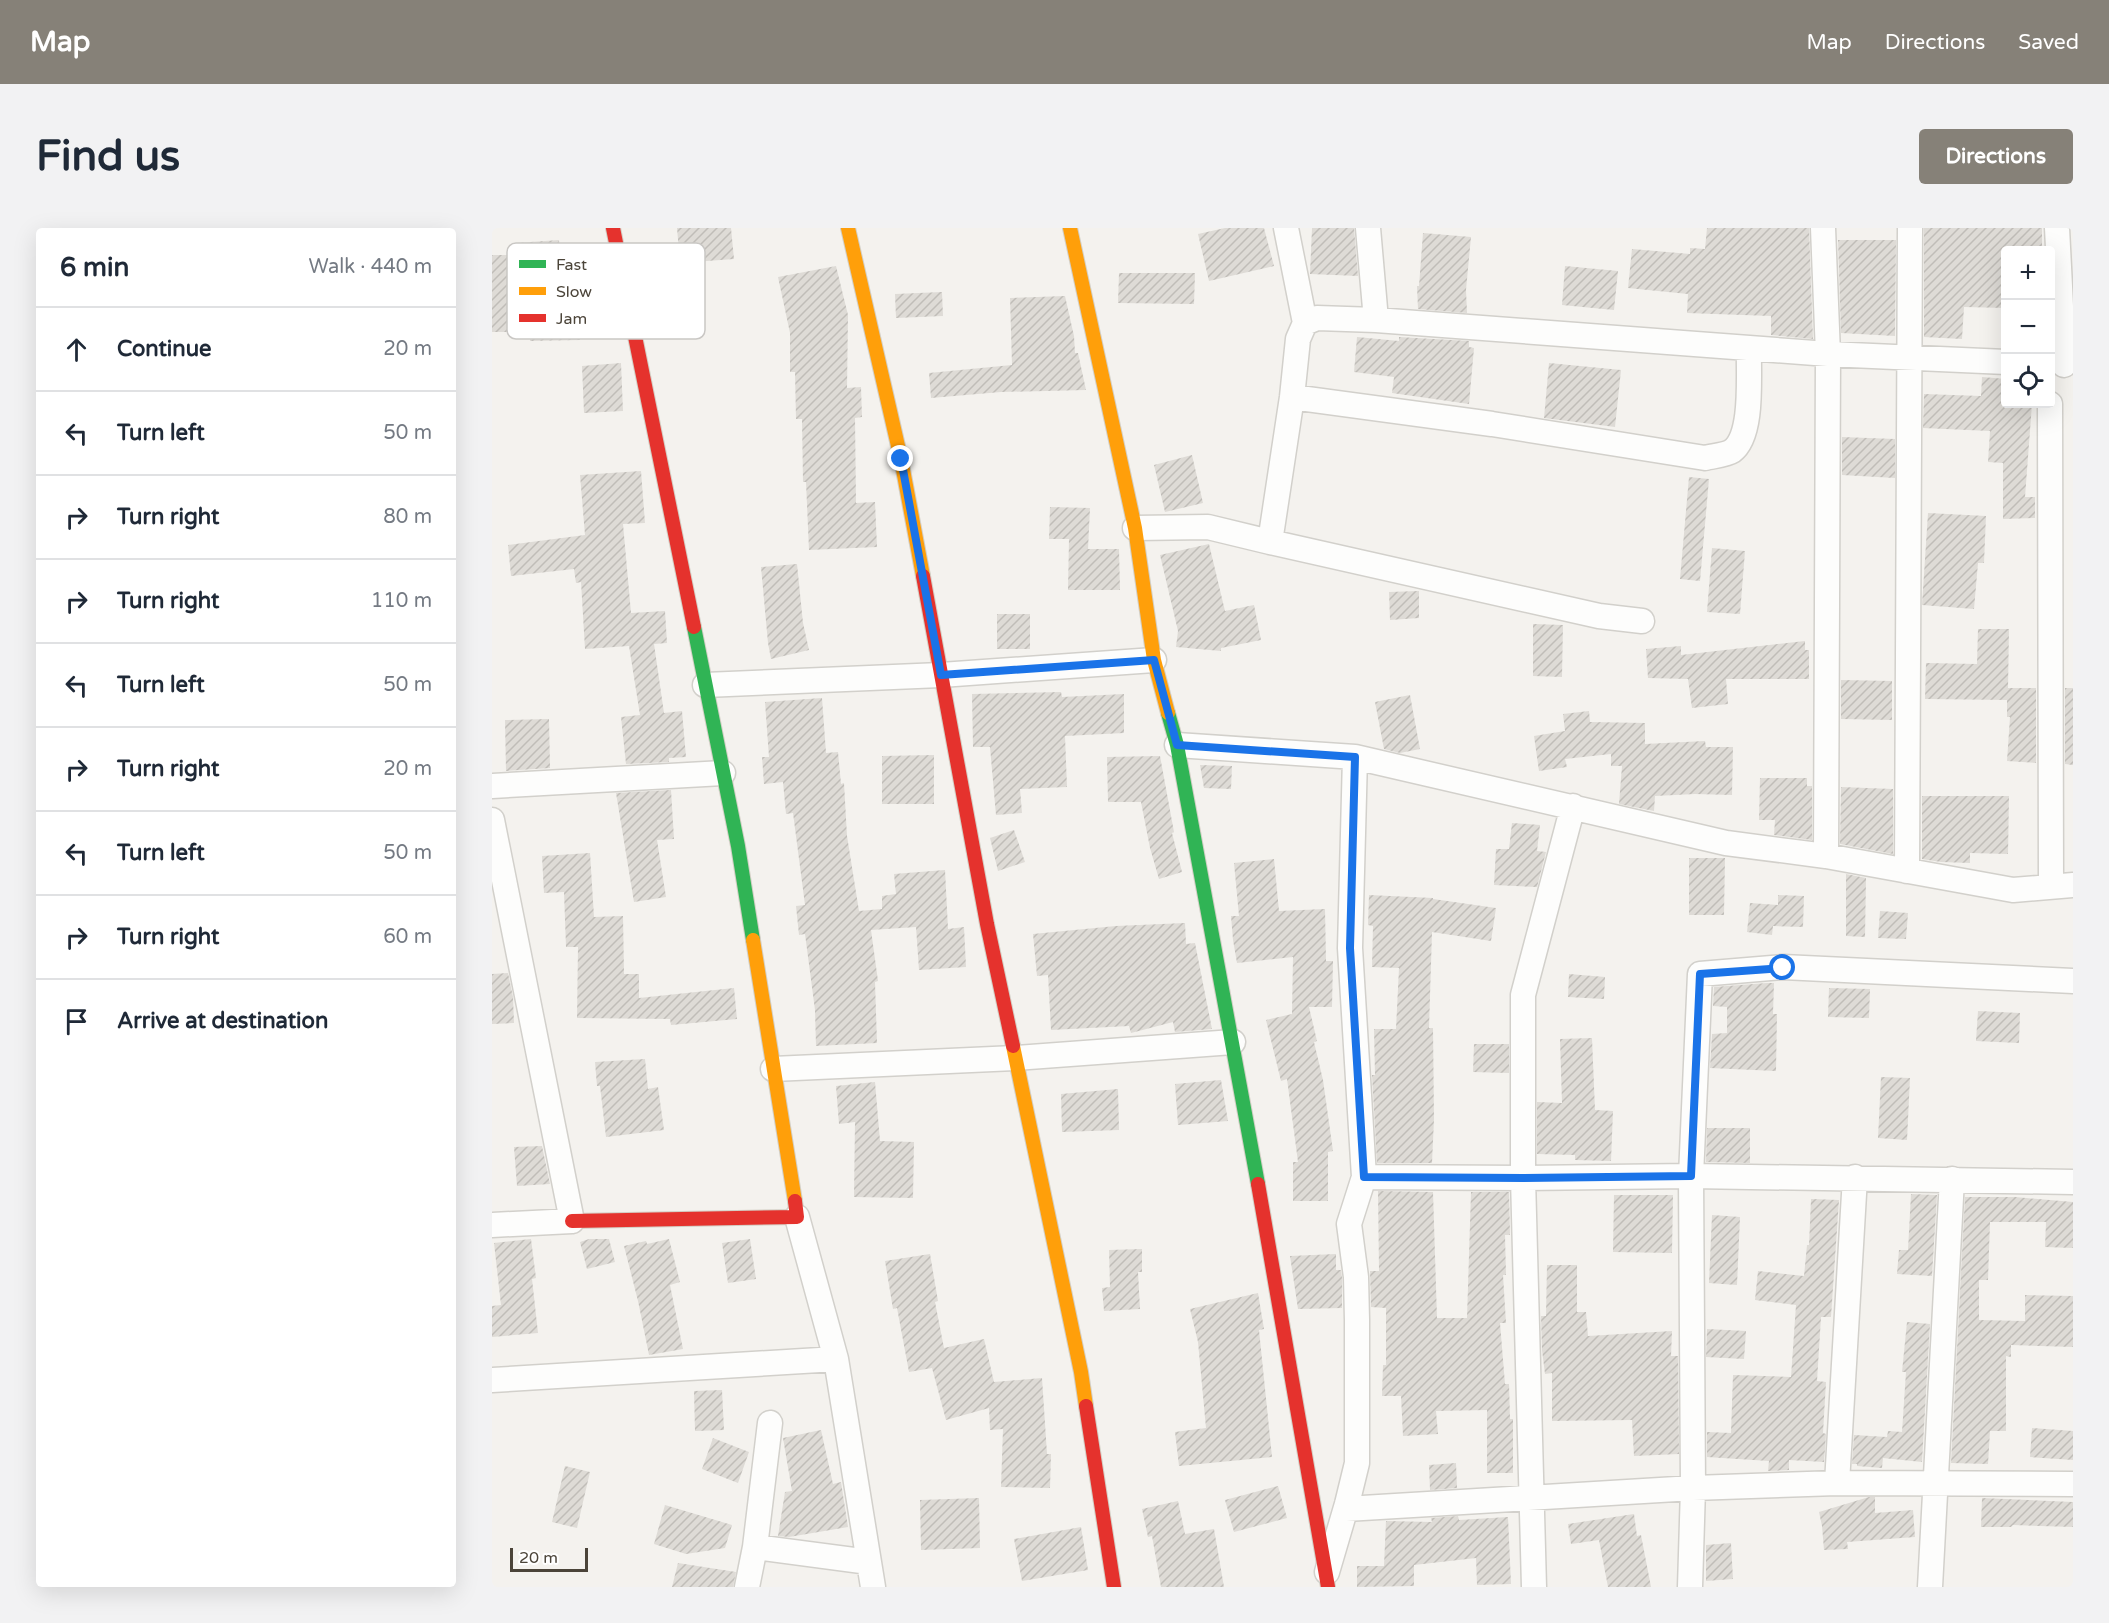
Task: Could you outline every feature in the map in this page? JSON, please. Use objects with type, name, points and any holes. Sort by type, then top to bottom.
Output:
[{"type":"street","points":[[613,228],[616,243]]},
{"type":"street","points":[[848,228],[901,459],[987,924],[1081,1372],[1113,1587]]},
{"type":"street","points":[[1070,228],[1135,528],[1154,660],[1177,745],[1233,1042],[1327,1580]]},
{"type":"street","points":[[1270,542],[1292,397],[1298,339],[1305,323],[1286,228]]},
{"type":"street","points":[[1368,228],[1376,320]]},
{"type":"street","points":[[1823,228],[1828,354],[1826,856]]},
{"type":"street","points":[[1907,871],[1910,228]]},
{"type":"street","points":[[2057,228],[2063,365]]},
{"type":"street","points":[[1305,323],[1317,318],[1376,320],[1828,354],[2001,362]]},
{"type":"street","points":[[635,339],[738,846],[797,1217],[836,1359],[873,1587]]},
{"type":"street","points":[[1292,397],[1492,424],[1705,458],[1731,452],[1743,440],[1747,419],[1749,348]]},
{"type":"street","points":[[1177,745],[1355,757],[1726,843],[1826,856],[2013,890],[2062,885],[2050,408]]},
{"type":"street","points":[[1135,528],[1208,527],[1599,616],[1642,621]]},
{"type":"street","points":[[705,685],[941,675],[1154,660]]},
{"type":"street","points":[[1327,1580],[1357,1463],[1356,1277],[1349,1224],[1364,1177],[1350,948],[1355,757]]},
{"type":"street","points":[[492,786],[723,773]]},
{"type":"street","points":[[1534,1587],[1523,1178],[1523,995],[1573,806]]},
{"type":"street","points":[[492,820],[572,1221]]},
{"type":"street","points":[[1690,1587],[1693,1488],[1691,1176],[1700,974],[1783,968],[2073,981]]},
{"type":"street","points":[[773,1069],[1015,1058],[1233,1042]]},
{"type":"street","points":[[1364,1177],[1855,1177],[2073,1182]]},
{"type":"street","points":[[1837,1483],[1855,1177]]},
{"type":"street","points":[[1930,1587],[1952,1179]]},
{"type":"street","points":[[492,1225],[572,1221],[797,1217]]},
{"type":"street","points":[[492,1380],[836,1359]]},
{"type":"street","points":[[747,1587],[770,1423]]},
{"type":"street","points":[[1346,1509],[1693,1488],[1837,1483],[2073,1484]]},
{"type":"street","points":[[754,1547],[869,1562]]},
{"type":"building","points":[[677,228],[731,228],[734,259],[705,261],[705,243],[678,243]]},
{"type":"building","points":[[1225,228],[1264,228],[1274,266],[1209,281],[1198,234]]},
{"type":"building","points":[[1312,228],[1354,228],[1358,276],[1310,274]]},
{"type":"building","points":[[1707,228],[1809,228],[1813,339],[1771,335],[1771,316],[1687,313],[1688,294],[1628,288],[1632,249],[1690,254],[1690,248],[1705,249]]},
{"type":"building","points":[[1924,228],[2042,228],[2042,246],[2001,246],[2001,308],[1964,307],[1962,339],[1924,337]]},
{"type":"building","points":[[1423,233],[1471,237],[1466,290],[1467,313],[1418,309],[1417,286],[1419,286]]},
{"type":"building","points":[[559,240],[559,243],[516,243]]},
{"type":"building","points":[[1838,240],[1896,240],[1895,336],[1841,333]]},
{"type":"building","points":[[492,255],[507,255],[507,332],[492,332]]},
{"type":"building","points":[[836,266],[848,315],[847,388],[861,387],[862,417],[855,418],[856,503],[875,502],[877,547],[809,550],[806,482],[803,482],[802,419],[796,419],[795,372],[790,372],[790,333],[778,277]]},
{"type":"building","points":[[1565,266],[1618,271],[1614,310],[1562,305]]},
{"type":"building","points":[[1119,273],[1195,273],[1194,304],[1118,303]]},
{"type":"building","points":[[942,292],[943,316],[896,318],[895,294]]},
{"type":"building","points":[[1065,296],[1074,336],[1075,353],[1078,353],[1086,390],[1001,392],[931,398],[929,373],[1012,365],[1010,298]]},
{"type":"building","points":[[1357,337],[1399,341],[1399,337],[1469,341],[1469,347],[1474,348],[1469,404],[1392,393],[1394,377],[1354,372]]},
{"type":"building","points":[[530,339],[580,340],[530,341]]},
{"type":"building","points":[[621,363],[623,411],[584,413],[582,366]]},
{"type":"building","points":[[1549,363],[1621,370],[1615,427],[1544,418]]},
{"type":"building","points":[[1982,377],[2001,379],[2001,408],[2032,408],[2025,497],[2035,497],[2035,518],[2003,519],[2003,463],[1988,462],[1990,431],[1923,428],[1924,394],[1981,396]]},
{"type":"building","points":[[1842,437],[1895,439],[1895,478],[1842,475]]},
{"type":"building","points":[[1192,455],[1203,503],[1165,512],[1154,465]]},
{"type":"building","points":[[641,471],[645,523],[623,524],[631,613],[665,611],[667,643],[654,644],[664,713],[682,711],[686,757],[669,758],[669,762],[626,764],[621,717],[640,715],[629,646],[585,649],[581,582],[576,583],[574,569],[511,576],[508,545],[585,535],[580,475]]},
{"type":"building","points":[[1689,477],[1709,479],[1700,581],[1680,579]]},
{"type":"building","points":[[1050,507],[1090,508],[1088,549],[1119,549],[1120,590],[1068,590],[1069,539],[1049,539]]},
{"type":"building","points":[[1928,513],[1986,516],[1984,563],[1978,563],[1974,609],[1922,605]]},
{"type":"building","points":[[1209,544],[1225,611],[1254,605],[1261,640],[1221,648],[1221,651],[1176,647],[1178,631],[1160,555]]},
{"type":"building","points":[[1712,548],[1745,551],[1740,614],[1707,612]]},
{"type":"building","points":[[797,564],[803,623],[809,650],[771,659],[761,567]]},
{"type":"building","points":[[1419,591],[1419,618],[1390,620],[1389,592]]},
{"type":"building","points":[[997,614],[1030,614],[1030,649],[997,649]]},
{"type":"building","points":[[1533,624],[1563,625],[1562,677],[1533,676]]},
{"type":"building","points":[[1978,629],[2009,629],[2008,688],[2036,688],[2036,763],[2007,761],[2010,717],[2007,717],[2007,700],[1925,699],[1926,663],[1977,664]]},
{"type":"building","points":[[1805,641],[1805,650],[1809,650],[1809,679],[1726,679],[1728,704],[1692,708],[1688,679],[1648,678],[1646,649],[1681,646],[1681,655]]},
{"type":"building","points":[[1841,680],[1892,681],[1892,720],[1841,719]]},
{"type":"building","points":[[2065,688],[2073,688],[2073,765],[2065,764]]},
{"type":"building","points":[[1061,692],[1062,697],[1124,694],[1124,733],[1065,736],[1067,787],[1020,789],[1022,813],[996,815],[990,747],[973,747],[972,694]]},
{"type":"building","points":[[1410,695],[1420,749],[1400,753],[1384,749],[1375,702]]},
{"type":"building","points":[[822,698],[826,753],[838,752],[841,784],[844,783],[847,836],[859,911],[882,909],[882,896],[896,894],[894,874],[945,870],[948,929],[964,927],[966,967],[919,970],[916,927],[871,930],[878,981],[875,982],[877,1043],[816,1046],[815,1010],[805,934],[799,935],[796,906],[805,905],[793,813],[786,814],[783,782],[764,784],[762,757],[769,757],[765,702]]},
{"type":"building","points":[[1589,711],[1590,722],[1645,723],[1645,744],[1705,741],[1706,747],[1733,747],[1732,795],[1655,796],[1654,811],[1619,804],[1622,766],[1611,766],[1611,754],[1565,759],[1567,767],[1539,771],[1534,736],[1565,731],[1563,714]]},
{"type":"building","points":[[549,719],[550,768],[506,771],[505,720]]},
{"type":"building","points":[[934,755],[934,804],[882,804],[882,756]]},
{"type":"building","points":[[1160,756],[1174,832],[1172,833],[1182,872],[1159,879],[1141,802],[1108,802],[1107,757]]},
{"type":"building","points":[[1200,765],[1232,766],[1231,789],[1204,788]]},
{"type":"building","points":[[1760,778],[1807,778],[1807,786],[1812,786],[1812,840],[1774,835],[1775,820],[1759,820]]},
{"type":"building","points":[[1841,787],[1893,789],[1893,854],[1840,844]]},
{"type":"building","points":[[671,790],[674,839],[657,840],[666,897],[634,902],[616,793]]},
{"type":"building","points":[[1922,796],[2009,796],[2008,854],[1970,853],[1970,863],[1922,859]]},
{"type":"building","points":[[1512,823],[1540,825],[1537,851],[1546,852],[1537,887],[1494,885],[1496,849],[1509,849]]},
{"type":"building","points":[[1014,830],[1025,862],[998,871],[990,838]]},
{"type":"building","points":[[590,853],[594,917],[623,916],[624,974],[639,974],[639,998],[734,988],[737,1019],[671,1025],[670,1019],[577,1018],[578,947],[566,947],[564,892],[544,893],[542,856]]},
{"type":"building","points":[[1689,858],[1725,858],[1724,915],[1689,915]]},
{"type":"building","points":[[1274,859],[1279,911],[1325,909],[1326,961],[1333,961],[1332,1007],[1309,1007],[1317,1041],[1314,1042],[1323,1080],[1333,1151],[1328,1152],[1328,1201],[1293,1201],[1293,1162],[1298,1162],[1287,1079],[1281,1081],[1266,1020],[1292,1014],[1293,957],[1237,963],[1233,940],[1231,916],[1239,916],[1234,863]]},
{"type":"building","points":[[1846,874],[1866,878],[1865,937],[1846,936]]},
{"type":"building","points":[[1369,895],[1433,898],[1496,908],[1491,941],[1432,932],[1429,1028],[1433,1028],[1432,1163],[1377,1163],[1372,1075],[1375,1075],[1374,1029],[1396,1029],[1399,968],[1372,967],[1373,926],[1368,925]]},
{"type":"building","points":[[1778,895],[1804,896],[1803,927],[1773,926],[1772,935],[1747,932],[1750,903],[1778,905]]},
{"type":"building","points":[[1880,911],[1908,913],[1906,939],[1878,938]]},
{"type":"building","points":[[1185,923],[1186,944],[1195,943],[1212,1029],[1175,1032],[1173,1022],[1131,1033],[1129,1026],[1051,1030],[1048,975],[1037,976],[1033,934],[1116,926]]},
{"type":"building","points":[[508,973],[513,997],[514,1023],[492,1024],[492,974]]},
{"type":"building","points":[[1569,974],[1605,977],[1604,999],[1568,997]]},
{"type":"building","points":[[1774,983],[1773,1014],[1777,1014],[1776,1071],[1710,1068],[1712,1034],[1727,1033],[1727,1007],[1713,1006],[1714,987]]},
{"type":"building","points":[[1829,988],[1870,989],[1869,1018],[1828,1017]]},
{"type":"building","points":[[1978,1011],[2020,1013],[2019,1043],[1976,1041]]},
{"type":"building","points":[[1592,1038],[1595,1110],[1613,1111],[1611,1161],[1575,1160],[1575,1155],[1537,1154],[1537,1102],[1562,1103],[1560,1039]]},
{"type":"building","points":[[1474,1044],[1509,1044],[1509,1073],[1473,1072]]},
{"type":"building","points":[[645,1059],[648,1089],[658,1087],[664,1130],[606,1137],[595,1062]]},
{"type":"building","points":[[1881,1077],[1910,1078],[1907,1140],[1878,1138]]},
{"type":"building","points":[[1221,1080],[1228,1121],[1178,1125],[1175,1084]]},
{"type":"building","points":[[875,1082],[880,1141],[914,1142],[913,1198],[854,1197],[855,1122],[839,1124],[836,1086]]},
{"type":"building","points":[[1118,1089],[1119,1130],[1062,1132],[1061,1094]]},
{"type":"building","points":[[1707,1128],[1750,1128],[1750,1163],[1706,1162]]},
{"type":"building","points":[[542,1146],[550,1184],[517,1186],[514,1147]]},
{"type":"building","points":[[1378,1191],[1433,1192],[1437,1318],[1467,1318],[1471,1192],[1509,1192],[1510,1235],[1505,1235],[1506,1275],[1503,1275],[1506,1323],[1500,1323],[1505,1384],[1509,1384],[1510,1419],[1513,1419],[1513,1473],[1487,1473],[1487,1410],[1436,1411],[1438,1434],[1403,1436],[1401,1396],[1382,1396],[1383,1365],[1386,1365],[1386,1308],[1371,1307],[1370,1271],[1379,1271]]},
{"type":"building","points":[[1911,1194],[1937,1195],[1932,1276],[1897,1274],[1899,1250],[1908,1250]]},
{"type":"building","points":[[1614,1195],[1673,1195],[1672,1253],[1613,1252]]},
{"type":"building","points":[[1965,1197],[2015,1197],[2073,1202],[2073,1248],[2045,1247],[2046,1222],[1990,1222],[1988,1280],[1979,1280],[1979,1320],[2025,1321],[2025,1295],[2073,1296],[2073,1347],[2011,1345],[2011,1357],[2006,1356],[2006,1431],[1990,1431],[1988,1464],[1951,1463]]},
{"type":"building","points":[[1811,1199],[1839,1200],[1831,1317],[1821,1317],[1817,1381],[1826,1382],[1824,1462],[1789,1460],[1789,1470],[1768,1471],[1769,1461],[1707,1457],[1707,1432],[1731,1433],[1733,1375],[1791,1377],[1796,1305],[1755,1300],[1758,1271],[1804,1276],[1807,1245],[1809,1245]]},
{"type":"building","points":[[1712,1215],[1740,1217],[1737,1285],[1709,1283]]},
{"type":"building","points":[[531,1239],[536,1278],[532,1279],[538,1333],[492,1337],[492,1306],[501,1305],[494,1243]]},
{"type":"building","points":[[589,1239],[609,1239],[615,1262],[587,1269],[580,1242]]},
{"type":"building","points":[[669,1239],[680,1282],[670,1285],[683,1349],[649,1355],[624,1246]]},
{"type":"building","points":[[750,1239],[756,1279],[728,1283],[722,1243]]},
{"type":"building","points":[[1142,1249],[1142,1272],[1138,1272],[1140,1309],[1104,1311],[1102,1288],[1110,1287],[1109,1250]]},
{"type":"building","points":[[930,1254],[938,1301],[935,1302],[944,1348],[984,1339],[994,1382],[1042,1378],[1047,1454],[1051,1454],[1050,1488],[1001,1487],[1003,1429],[990,1430],[989,1408],[946,1420],[932,1368],[909,1372],[897,1308],[893,1309],[885,1261]]},
{"type":"building","points":[[1336,1254],[1336,1270],[1341,1270],[1342,1278],[1342,1308],[1298,1309],[1290,1256]]},
{"type":"building","points":[[1547,1265],[1577,1265],[1577,1312],[1586,1312],[1588,1336],[1672,1331],[1671,1356],[1678,1356],[1679,1454],[1634,1456],[1632,1420],[1552,1421],[1552,1373],[1545,1374],[1542,1350],[1541,1316],[1546,1316]]},
{"type":"building","points":[[1258,1293],[1264,1329],[1259,1330],[1272,1457],[1179,1466],[1175,1432],[1206,1428],[1198,1342],[1190,1309]]},
{"type":"building","points":[[1907,1322],[1930,1324],[1922,1462],[1883,1458],[1882,1468],[1857,1466],[1857,1464],[1852,1464],[1854,1435],[1887,1437],[1888,1431],[1902,1432],[1906,1372],[1902,1372]]},
{"type":"building","points":[[1707,1329],[1746,1331],[1744,1359],[1706,1357]]},
{"type":"building","points":[[722,1390],[724,1430],[695,1431],[694,1391]]},
{"type":"building","points":[[2032,1428],[2073,1431],[2073,1460],[2030,1457]]},
{"type":"building","points":[[821,1430],[833,1484],[841,1482],[848,1527],[789,1537],[778,1536],[785,1492],[792,1491],[783,1438]]},
{"type":"building","points":[[713,1438],[749,1452],[738,1483],[702,1469]]},
{"type":"building","points":[[1456,1463],[1457,1488],[1430,1490],[1429,1465]]},
{"type":"building","points":[[565,1466],[590,1472],[577,1528],[552,1522]]},
{"type":"building","points":[[1278,1486],[1287,1518],[1234,1532],[1225,1500]]},
{"type":"building","points":[[1875,1497],[1875,1513],[1913,1510],[1915,1537],[1847,1542],[1848,1549],[1824,1550],[1819,1512]]},
{"type":"building","points":[[979,1498],[980,1548],[921,1550],[920,1500]]},
{"type":"building","points":[[1982,1498],[2073,1502],[2073,1527],[2013,1525],[2011,1527],[1981,1527]]},
{"type":"building","points":[[1178,1501],[1185,1534],[1214,1529],[1224,1587],[1161,1587],[1152,1536],[1148,1537],[1142,1509]]},
{"type":"building","points":[[665,1505],[732,1525],[725,1548],[686,1554],[654,1544]]},
{"type":"building","points":[[1634,1514],[1637,1536],[1641,1535],[1651,1587],[1608,1587],[1599,1540],[1571,1544],[1568,1524]]},
{"type":"building","points":[[1458,1516],[1459,1520],[1508,1517],[1511,1584],[1477,1585],[1476,1558],[1414,1565],[1414,1586],[1357,1587],[1357,1566],[1384,1566],[1386,1521],[1432,1522],[1431,1518]]},
{"type":"building","points":[[1081,1527],[1088,1570],[1022,1581],[1014,1539]]},
{"type":"building","points":[[1731,1543],[1733,1579],[1706,1581],[1706,1545]]},
{"type":"building","points":[[678,1563],[736,1572],[733,1587],[672,1587]]},
{"type":"traffic: fast","points":[[694,627],[738,846],[753,940]]},
{"type":"traffic: fast","points":[[1168,713],[1177,745],[1258,1184]]},
{"type":"traffic: slow","points":[[848,228],[901,459],[923,576]]},
{"type":"traffic: slow","points":[[1070,228],[1135,528],[1154,660],[1168,713]]},
{"type":"traffic: slow","points":[[753,940],[795,1201]]},
{"type":"traffic: slow","points":[[1013,1046],[1081,1372],[1086,1406]]},
{"type":"traffic: jam","points":[[613,228],[616,243]]},
{"type":"traffic: jam","points":[[636,339],[694,627]]},
{"type":"traffic: jam","points":[[923,576],[987,924],[1013,1046]]},
{"type":"traffic: jam","points":[[1258,1184],[1328,1587]]},
{"type":"traffic: jam","points":[[572,1221],[797,1217],[795,1201]]},
{"type":"traffic: jam","points":[[1086,1406],[1114,1587]]},
{"type":"route","points":[[901,459],[941,675],[1154,660],[1177,745],[1355,757],[1350,948],[1364,1177],[1691,1176],[1700,974],[1783,968]]}]
